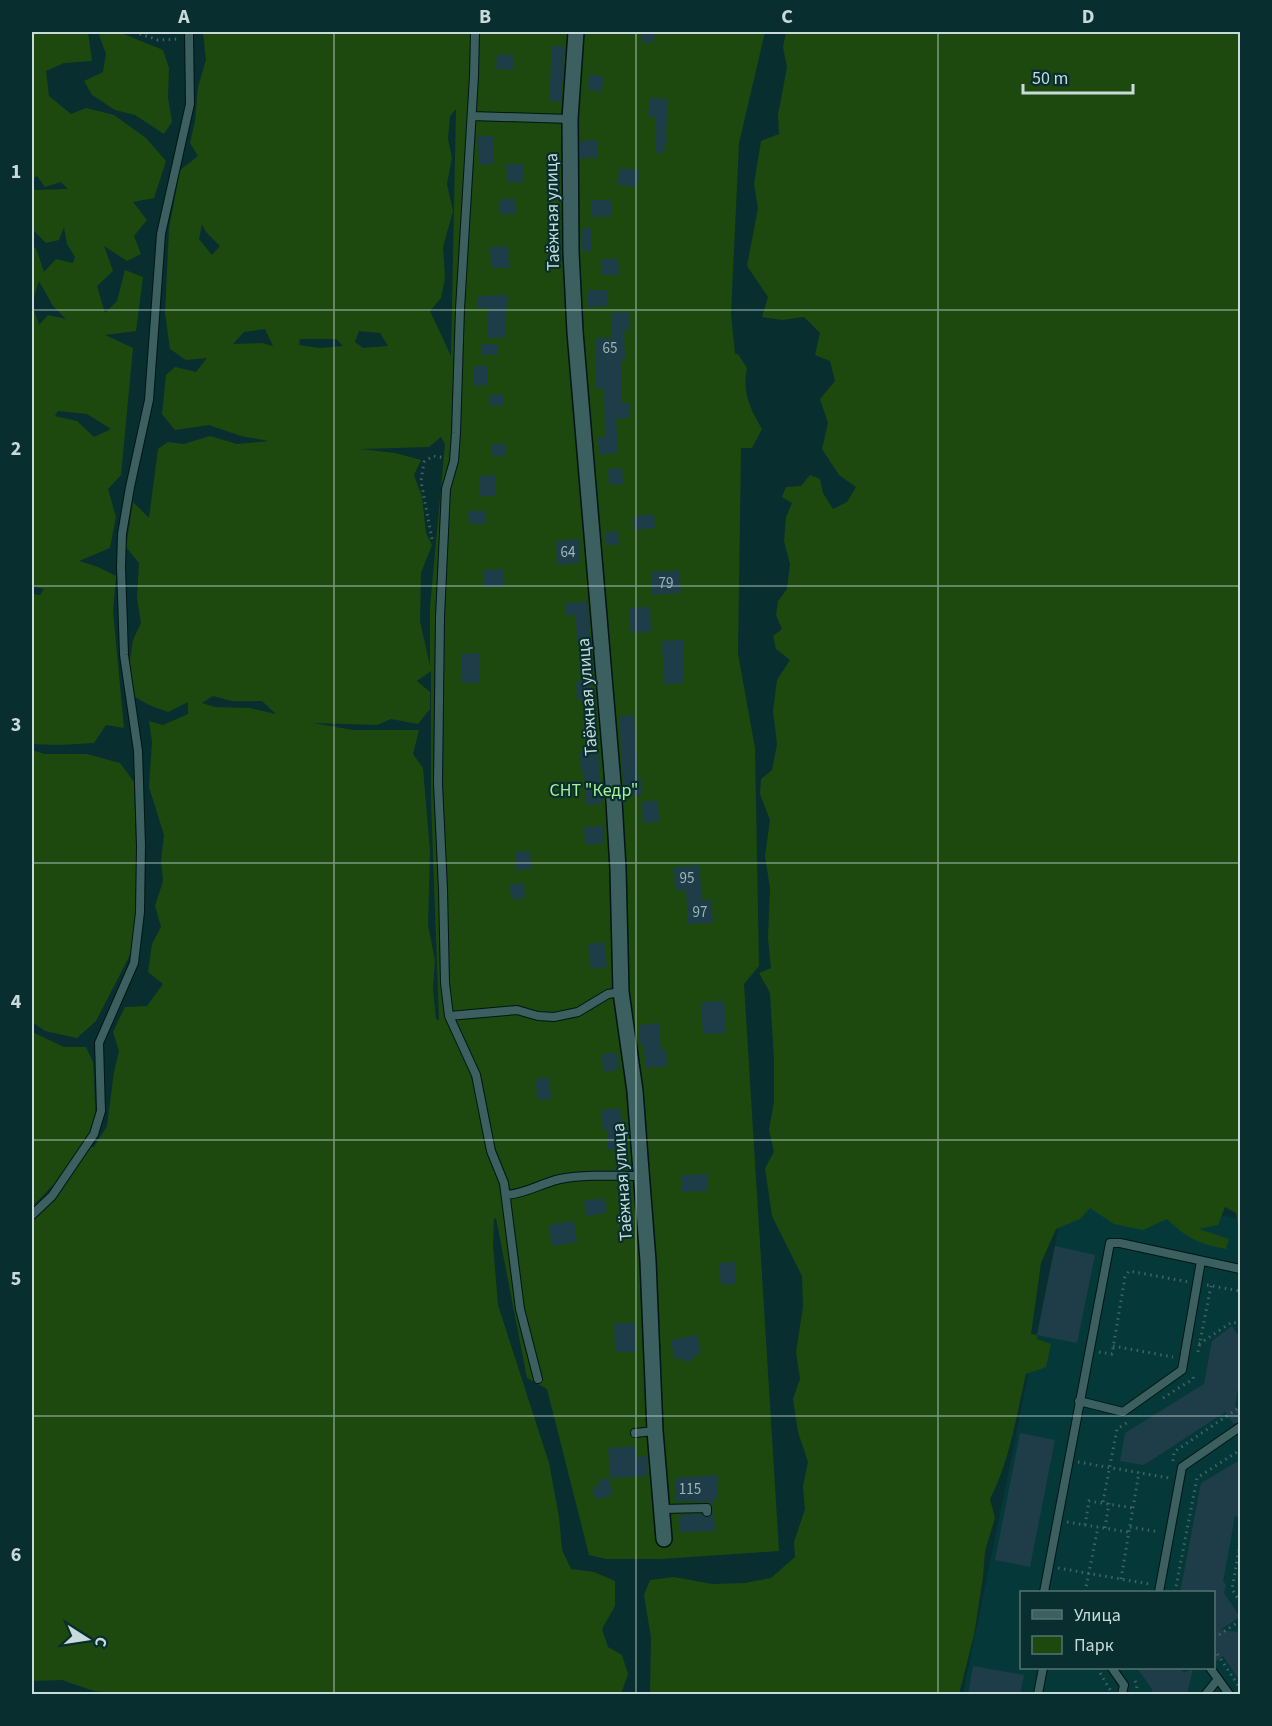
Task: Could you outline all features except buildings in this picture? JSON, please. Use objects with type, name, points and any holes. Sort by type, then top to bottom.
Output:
[{"type":"street","name":"Таёжная улица","points":[[576,32],[570,119],[571,252],[575,332],[613,784],[621,992],[635,1090],[648,1261],[655,1431],[664,1539]]},
{"type":"lane","points":[[475,32],[454,461],[446,489],[444,520],[438,738],[445,983],[449,1016],[476,1075],[488,1141],[504,1184],[520,1309],[538,1379]]},
{"type":"lane","points":[[32,1215],[52,1196],[94,1134],[101,1111],[99,1043],[134,963],[140,912],[141,845],[138,751],[124,655],[122,534],[149,400],[161,234],[190,104],[189,35]]},
{"type":"lane","points":[[472,116],[570,119]]},
{"type":"lane","points":[[449,1016],[517,1010],[538,1016],[554,1017],[578,1012],[608,994],[621,992]]},
{"type":"lane","points":[[506,1195],[518,1194],[550,1182],[580,1176],[641,1176]]},
{"type":"lane","points":[[1044,1591],[1078,1401],[1110,1243],[1120,1243],[1240,1269]]},
{"type":"lane","points":[[1078,1401],[1123,1412],[1182,1370],[1201,1261]]},
{"type":"lane","points":[[1160,1589],[1182,1467],[1240,1427]]},
{"type":"lane","points":[[634,1433],[655,1431]]},
{"type":"lane","points":[[662,1509],[707,1508],[707,1512]]},
{"type":"lane","points":[[1038,1695],[1043,1669]]},
{"type":"lane","points":[[1113,1669],[1124,1685],[1122,1695]]},
{"type":"lane","points":[[1211,1669],[1229,1695]]},
{"type":"lane","points":[[1206,1695],[1218,1680]]},
{"type":"path","points":[[134,32],[158,40],[189,35]]},
{"type":"path","points":[[432,543],[422,481],[424,462],[434,456],[442,456],[454,461]]},
{"type":"path","points":[[1092,1358],[1098,1352],[1112,1354],[1125,1276],[1129,1271],[1240,1291]]},
{"type":"path","points":[[1185,1281],[1187,1288]]},
{"type":"path","points":[[1199,1344],[1232,1322],[1240,1324]]},
{"type":"path","points":[[1113,1346],[1173,1357],[1171,1366]]},
{"type":"path","points":[[1113,1420],[1118,1429]]},
{"type":"path","points":[[1175,1591],[1197,1478],[1240,1450]]},
{"type":"path","points":[[1068,1460],[1180,1480]]},
{"type":"path","points":[[1121,1579],[1139,1472]]},
{"type":"path","points":[[1085,1525],[1089,1501],[1133,1508]]},
{"type":"path","points":[[1105,1528],[1109,1503]]},
{"type":"path","points":[[1062,1521],[1129,1532]]},
{"type":"path","points":[[1085,1591],[1098,1527]]},
{"type":"path","points":[[1130,1527],[1170,1534]]},
{"type":"path","points":[[1240,1545],[1232,1589],[1240,1602]]},
{"type":"path","points":[[1053,1567],[1121,1579],[1160,1589]]},
{"type":"path","points":[[1215,1637],[1240,1621]]},
{"type":"path","points":[[1215,1650],[1240,1688]]},
{"type":"path","points":[[1098,1669],[1112,1695]]},
{"type":"shaded area","points":[[1067,1186],[1240,1219],[1240,1694],[963,1694]]},
{"type":"green space","points":[[32,32],[88,32],[92,61],[64,63],[46,71],[49,96],[71,114],[86,108],[114,115],[146,138],[166,161],[154,198],[133,202],[147,220],[134,236],[141,254],[127,261],[104,246],[113,271],[97,286],[105,313],[117,301],[125,270],[143,277],[136,331],[105,335],[133,348],[121,475],[108,489],[116,517],[110,548],[79,561],[116,576],[113,611],[124,728],[106,725],[94,743],[32,744],[32,594],[40,595],[44,589],[32,586],[32,303],[32,246],[36,248],[44,272],[56,259],[73,263],[75,257],[67,244],[64,227],[59,240],[46,243],[32,231],[32,192],[34,190],[68,189],[61,182],[45,187],[37,176],[32,179]],"holes":[[[39,281],[53,306],[66,319],[48,315],[39,325],[32,303]],[[58,411],[87,414],[111,429],[94,437],[77,421],[55,416]]]},
{"type":"green space","points":[[105,32],[119,32],[163,50],[169,68],[168,98],[172,122],[164,134],[135,115],[115,110],[92,95],[84,81],[103,72],[106,54],[99,35]]},
{"type":"green space","name":"СНТ \"Кедр\"","points":[[203,32],[765,32],[739,143],[731,314],[735,354],[738,354],[747,368],[746,393],[762,429],[752,448],[741,448],[738,654],[755,748],[759,966],[744,984],[779,1551],[661,1559],[606,1559],[589,1555],[547,1389],[527,1378],[496,1218],[494,1219],[493,1245],[498,1305],[549,1463],[559,1517],[562,1550],[571,1569],[594,1572],[615,1581],[615,1606],[602,1629],[608,1647],[622,1655],[628,1674],[621,1694],[125,1694],[94,1691],[62,1680],[32,1681],[32,1221],[53,1201],[53,1185],[32,1207],[32,1032],[64,1047],[86,1047],[93,1062],[96,1122],[85,1147],[94,1147],[107,1126],[119,1051],[113,1032],[125,1007],[147,1006],[163,984],[148,972],[152,944],[161,927],[155,906],[163,881],[161,861],[164,835],[149,787],[152,742],[149,721],[163,725],[188,714],[188,702],[168,712],[135,697],[129,666],[133,640],[141,623],[137,598],[139,563],[126,547],[133,502],[149,518],[158,449],[168,442],[184,444],[210,436],[237,444],[269,441],[241,436],[209,425],[175,430],[162,414],[166,375],[175,367],[196,372],[207,358],[186,360],[170,349],[165,313],[169,229],[180,170],[198,156],[190,143],[195,121],[198,87],[206,60]],"holes":[[[456,109],[451,356],[430,311],[441,298],[445,278],[443,247],[453,211],[447,184],[452,158],[448,139],[450,116]],[[202,224],[206,232],[220,246],[212,255],[199,239]],[[265,329],[273,346],[262,343],[233,344],[244,332]],[[359,331],[380,333],[388,346],[363,348],[355,342]],[[300,339],[336,339],[343,346],[320,348],[299,345]],[[441,437],[445,444],[430,607],[430,666],[420,621],[421,573],[432,545],[426,533],[422,497],[414,475],[421,460],[395,453],[360,449],[429,447]],[[431,671],[431,800],[439,1020],[436,1019],[433,989],[435,960],[428,925],[430,852],[423,768],[413,754],[419,730],[353,730],[313,723],[377,725],[391,719],[418,724],[430,709],[430,692],[417,681]],[[213,696],[232,701],[262,701],[276,714],[250,708],[215,707],[202,703]]]},
{"type":"green space","points":[[786,32],[1240,32],[1240,1238],[1236,1213],[1225,1207],[1218,1225],[1199,1229],[1229,1239],[1226,1249],[1194,1239],[1167,1219],[1143,1230],[1114,1224],[1090,1208],[1080,1219],[1056,1229],[1041,1263],[1031,1334],[1051,1344],[1046,1367],[1026,1374],[1008,1454],[990,1499],[995,1518],[985,1551],[974,1635],[959,1694],[650,1694],[651,1637],[644,1595],[650,1580],[674,1577],[712,1584],[745,1583],[771,1578],[795,1557],[794,1542],[805,1509],[803,1486],[808,1462],[798,1432],[793,1399],[800,1379],[796,1352],[803,1307],[802,1276],[772,1216],[765,1168],[774,1152],[769,1130],[774,1101],[774,1060],[770,993],[759,973],[771,968],[768,938],[770,888],[765,856],[770,820],[760,794],[761,779],[772,770],[777,744],[773,711],[777,680],[790,660],[776,649],[773,636],[782,629],[776,615],[778,601],[787,589],[790,564],[784,541],[786,517],[792,503],[782,497],[786,487],[801,486],[810,475],[820,479],[823,493],[833,509],[847,502],[856,487],[839,475],[822,449],[828,423],[820,399],[835,381],[830,361],[815,355],[820,333],[804,317],[782,320],[762,317],[768,297],[747,266],[758,208],[754,184],[761,141],[779,134],[778,115],[787,67],[783,47]]},
{"type":"green space","points":[[32,750],[44,754],[87,754],[120,763],[134,782],[138,910],[130,955],[96,1021],[77,1038],[45,1031],[32,1022]]}]
